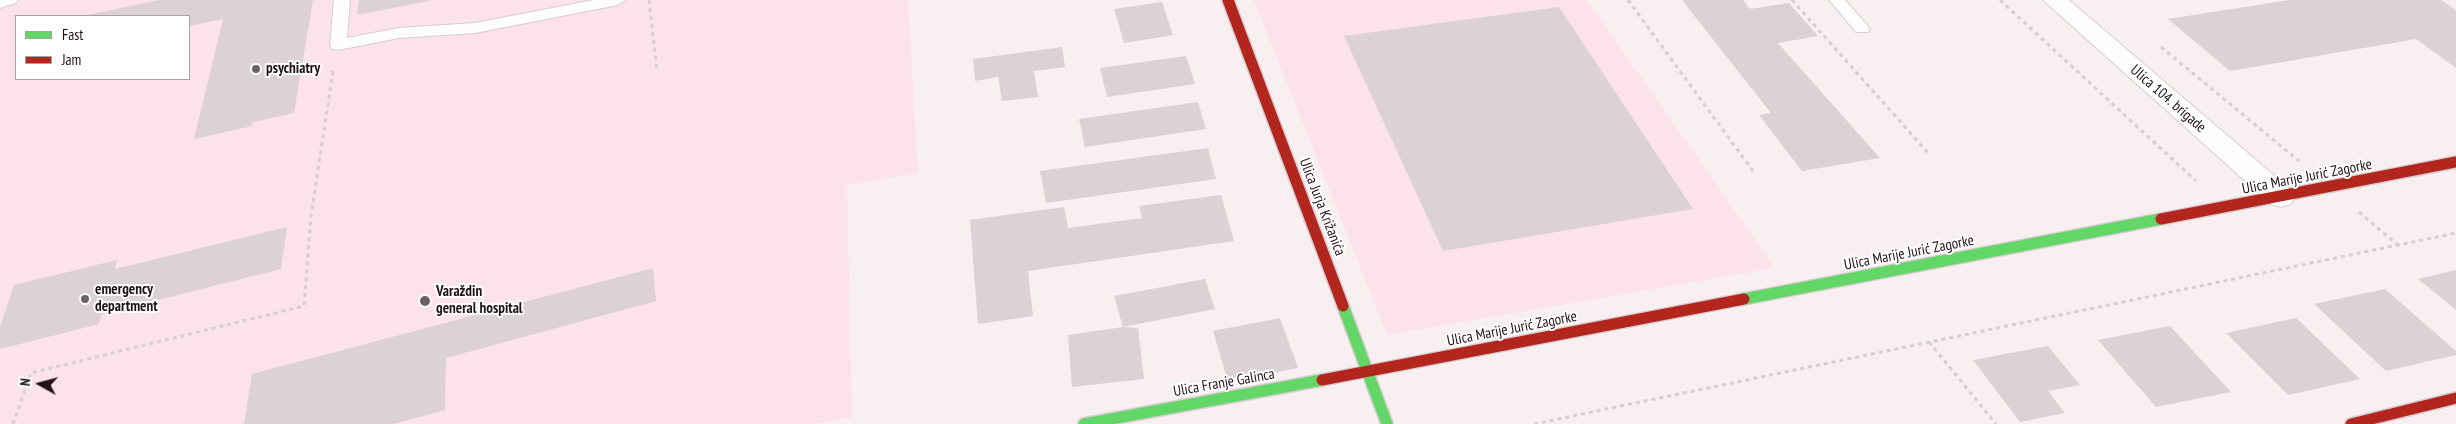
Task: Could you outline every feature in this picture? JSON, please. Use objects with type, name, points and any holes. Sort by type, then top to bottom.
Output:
[{"type":"street","name":"Ulica Jurja Križanića","points":[[1228,0],[1387,424]]},
{"type":"street","name":"Ulica 104. brigade","points":[[2055,0],[2281,197]]},
{"type":"street","name":"Ulica Marije Jurić Zagorke","points":[[1368,372],[2331,188],[2456,162]]},
{"type":"street","name":"Ulica Franje Galinca","points":[[1084,424],[1368,372]]},
{"type":"street","points":[[2351,424],[2456,398]]},
{"type":"lane","points":[[0,4],[10,0]]},
{"type":"lane","points":[[342,0],[338,44],[408,32],[475,28],[618,0]]},
{"type":"lane","points":[[1837,0],[1862,28]]},
{"type":"path","points":[[649,0],[658,71]]},
{"type":"path","points":[[1628,0],[1753,171]]},
{"type":"path","points":[[1792,0],[1929,154]]},
{"type":"path","points":[[2000,0],[2225,208]]},
{"type":"path","points":[[13,424],[30,373],[304,306],[311,216],[338,44]]},
{"type":"path","points":[[2158,44],[2399,246]]},
{"type":"path","points":[[1534,424],[2456,233]]},
{"type":"path","points":[[1929,342],[1996,424]]},
{"type":"shaded area","name":"Varaždin general hospital","points":[[0,0],[908,0],[918,173],[847,185],[852,417],[815,424],[0,424]]},
{"type":"shaded area","points":[[1254,0],[1587,0],[1775,268],[1387,335]]},
{"type":"building","name":"psychiatry","points":[[159,0],[313,0],[294,113],[253,122],[252,126],[194,139],[223,19],[190,26],[190,15],[88,15]]},
{"type":"building","points":[[359,0],[429,0],[429,1],[357,15]]},
{"type":"building","points":[[1682,0],[1743,0],[1750,9],[1789,3],[1818,36],[1778,43],[1880,158],[1802,171],[1759,115],[1771,113]]},
{"type":"building","points":[[2289,0],[2441,0],[2456,10],[2456,68],[2416,39],[2230,71],[2168,19]]},
{"type":"building","points":[[1162,2],[1173,35],[1124,43],[1114,9]]},
{"type":"building","points":[[1559,7],[1693,209],[1443,251],[1344,36]]},
{"type":"building","points":[[1062,47],[1065,67],[1034,71],[1038,97],[1002,101],[998,77],[975,81],[973,59]]},
{"type":"building","points":[[1186,56],[1195,84],[1107,97],[1100,68]]},
{"type":"building","points":[[1198,102],[1206,129],[1085,147],[1079,119]]},
{"type":"building","points":[[1208,148],[1216,179],[1046,203],[1040,171]]},
{"type":"building","points":[[1221,195],[1234,241],[1028,271],[1033,316],[978,324],[970,220],[1064,207],[1068,228],[1142,218],[1139,206]]},
{"type":"building","name":"emergency department","points":[[287,227],[281,269],[102,314],[99,324],[0,349],[0,327],[14,285],[117,260],[115,269]]},
{"type":"building","points":[[653,268],[656,301],[446,358],[445,410],[394,424],[244,424],[252,374]]},
{"type":"building","points":[[2456,270],[2456,310],[2418,279]]},
{"type":"building","points":[[1205,279],[1215,309],[1123,327],[1114,296]]},
{"type":"building","points":[[2385,289],[2456,351],[2456,355],[2386,371],[2314,304]]},
{"type":"building","points":[[1280,318],[1298,368],[1228,382],[1213,331]]},
{"type":"building","points":[[2296,318],[2360,379],[2288,395],[2226,333]]},
{"type":"building","points":[[2170,326],[2231,392],[2156,407],[2098,340]]},
{"type":"building","points":[[1123,327],[1138,328],[1144,379],[1072,387],[1068,335]]},
{"type":"building","points":[[2048,346],[2080,385],[2048,391],[2065,413],[2020,422],[1973,360]]},
{"type":"traffic: fast","points":[[1744,299],[2161,219]]},
{"type":"traffic: fast","points":[[1343,306],[1387,424]]},
{"type":"traffic: fast","points":[[1084,424],[1322,380]]},
{"type":"traffic: jam","points":[[1228,0],[1343,306]]},
{"type":"traffic: jam","points":[[2161,219],[2456,162]]},
{"type":"traffic: jam","points":[[1322,380],[1744,299]]},
{"type":"traffic: jam","points":[[2351,424],[2456,398]]},
{"type":"place","name":"psychiatry","points":[[256,69]]},
{"type":"place","name":"emergency department","points":[[85,299]]},
{"type":"place","name":"Varaždin general hospital","points":[[425,301]]}]
